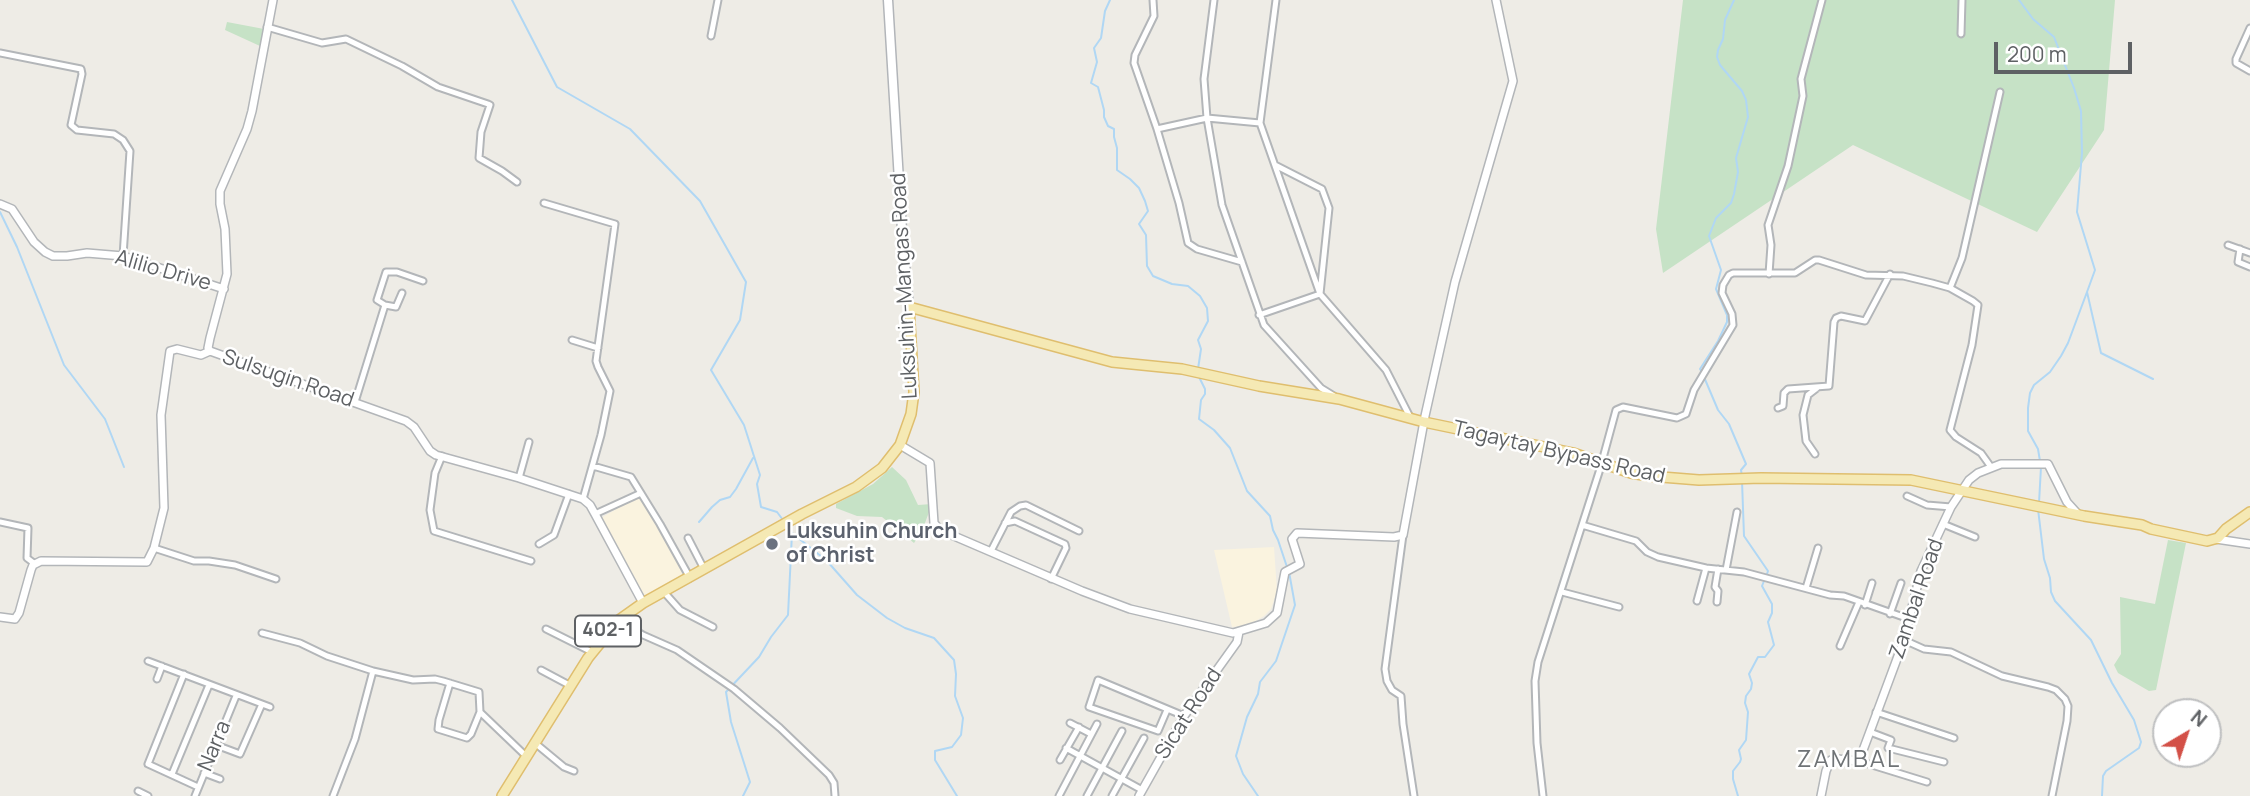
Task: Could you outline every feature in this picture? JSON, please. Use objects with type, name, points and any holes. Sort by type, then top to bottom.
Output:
[{"type":"main road","name":"Luksuhin-Mangas Road","points":[[502,796],[592,652],[619,620],[643,603],[870,479],[900,445],[913,400],[888,0]]},
{"type":"main road","name":"Tagaytay Bypass Road","points":[[909,307],[1112,362],[1182,369],[1259,386],[1339,399],[1423,422],[1573,453],[1631,473],[1682,480],[1906,480],[2142,525],[2196,539],[2216,539]]},
{"type":"main road","points":[[2216,539],[2250,512]]},
{"type":"street","name":"Sulsugin Road","points":[[273,0],[249,120],[220,191],[227,274],[208,348],[210,351],[406,421],[414,427],[430,451],[442,456],[583,499]]},
{"type":"street","points":[[711,36],[718,0]]},
{"type":"street","points":[[1153,0],[1154,16],[1134,59],[1180,203],[1188,243],[1197,249],[1242,262]]},
{"type":"street","points":[[1214,0],[1204,79],[1207,117],[1222,205],[1259,315],[1269,332],[1321,387],[1339,399]]},
{"type":"street","points":[[1276,0],[1260,123],[1320,294],[1386,370],[1411,419]]},
{"type":"street","points":[[1414,796],[1401,695],[1392,690],[1385,669],[1403,535],[1423,422],[1455,282],[1513,81],[1496,0]]},
{"type":"street","points":[[1769,274],[1771,245],[1768,225],[1788,166],[1803,96],[1801,79],[1822,0]]},
{"type":"street","points":[[1961,34],[1962,0]]},
{"type":"street","points":[[267,27],[323,43],[346,39],[448,92],[488,104],[481,132],[480,158],[517,182]]},
{"type":"street","points":[[2250,28],[2236,59],[2236,63],[2250,71]]},
{"type":"street","points":[[0,52],[81,69],[71,125],[77,130],[114,134],[130,150],[123,256]]},
{"type":"street","points":[[1950,288],[1962,258],[2000,92]]},
{"type":"street","points":[[1157,129],[1207,117],[1260,123]]},
{"type":"street","points":[[1275,165],[1325,192],[1329,208],[1320,294]]},
{"type":"street","points":[[544,203],[615,224],[598,348],[598,368],[610,391],[583,499],[590,505],[643,603]]},
{"type":"street","name":"Alilio Drive","points":[[0,204],[12,209],[34,242],[53,256],[87,253],[123,256],[224,289]]},
{"type":"street","points":[[2228,245],[2250,253]]},
{"type":"street","points":[[2240,249],[2236,259],[2250,267]]},
{"type":"street","points":[[1543,796],[1536,743],[1535,681],[1540,654],[1602,462],[1607,436],[1618,408],[1681,417],[1689,410],[1692,395],[1700,379],[1734,321],[1723,293],[1726,279],[1733,274],[1796,273],[1819,260],[1866,275],[1903,275],[1950,288],[1978,305],[1972,345],[1951,432],[1981,453],[1991,467],[2001,464],[2050,465],[2070,507],[2084,516]]},
{"type":"street","points":[[402,292],[396,307],[377,300],[386,272],[397,272],[423,281]]},
{"type":"street","points":[[1778,408],[1783,406],[1784,393],[1788,389],[1827,387],[1836,318],[1841,316],[1866,321],[1890,274]]},
{"type":"street","points":[[1259,315],[1320,294]]},
{"type":"street","points":[[355,402],[385,305]]},
{"type":"street","points":[[572,340],[598,348]]},
{"type":"street","points":[[0,617],[15,619],[31,570],[41,561],[147,562],[154,548],[164,508],[161,415],[170,351],[177,349],[201,355],[210,351]]},
{"type":"street","points":[[1815,454],[1806,441],[1803,415],[1808,395],[1817,388]]},
{"type":"street","points":[[519,478],[529,442]]},
{"type":"street","points":[[900,445],[925,459],[931,467],[936,527],[1051,579],[1144,613],[1233,633],[1266,623],[1276,613],[1281,601],[1285,572],[1298,567],[1300,560],[1292,539],[1297,533],[1394,537],[1403,535]]},
{"type":"street","points":[[442,456],[435,473],[430,510],[433,531],[531,561]]},
{"type":"street","points":[[593,466],[631,477],[690,578]]},
{"type":"street","name":"Zambal Road","points":[[1859,761],[1904,640],[1921,572],[1961,491],[1973,476],[1991,467]]},
{"type":"street","points":[[595,514],[641,493]]},
{"type":"street","points":[[539,544],[554,535],[569,494]]},
{"type":"street","points":[[1907,496],[1927,505],[1951,507]]},
{"type":"street","points":[[991,551],[1004,523],[1015,508],[1026,505],[1079,531]]},
{"type":"street","points":[[1726,570],[1737,512]]},
{"type":"street","points":[[1004,523],[1015,521],[1065,544],[1066,548],[1051,579]]},
{"type":"street","points":[[0,522],[28,528],[27,558],[35,564]]},
{"type":"street","points":[[1943,524],[1975,537]]},
{"type":"street","points":[[1582,525],[1636,541],[1654,556],[1847,597],[1909,619]]},
{"type":"street","points":[[688,538],[704,570]]},
{"type":"street","points":[[2216,539],[2250,544]]},
{"type":"street","points":[[154,548],[194,561],[234,565],[276,579]]},
{"type":"street","points":[[1806,588],[1818,548]]},
{"type":"street","points":[[1697,601],[1706,568]]},
{"type":"street","points":[[1717,601],[1718,591],[1715,587],[1718,569]]},
{"type":"street","points":[[1840,646],[1872,583]]},
{"type":"street","points":[[1890,614],[1901,583]]},
{"type":"street","points":[[664,592],[680,610],[713,626]]},
{"type":"street","points":[[1562,592],[1619,607]]},
{"type":"street","points":[[619,620],[643,635],[677,650],[734,689],[829,775],[834,783],[835,796]]},
{"type":"street","points":[[546,629],[592,652]]},
{"type":"street","name":"Sicat Road","points":[[1140,793],[1184,716],[1237,642],[1239,632]]},
{"type":"street","points":[[262,633],[300,643],[327,656],[373,671],[413,680],[435,679],[450,683],[479,692],[480,712],[467,738],[439,729],[450,683]]},
{"type":"street","points":[[1904,640],[1924,649],[1951,652],[2002,676],[2048,687],[2056,690],[2065,699],[2068,706],[2067,721],[2052,796]]},
{"type":"street","points":[[148,660],[270,707]]},
{"type":"street","points":[[157,680],[162,666]]},
{"type":"street","points":[[541,670],[571,686]]},
{"type":"street","points":[[333,796],[355,739],[373,671]]},
{"type":"street","points":[[184,674],[148,764],[198,787]]},
{"type":"street","points":[[1167,710],[1158,731],[1089,707],[1098,680],[1184,716]]},
{"type":"street","points":[[172,774],[209,685]]},
{"type":"street","name":"Narra","points":[[195,796],[236,696]]},
{"type":"street","points":[[216,745],[240,754],[262,704]]},
{"type":"street","points":[[480,712],[527,757]]},
{"type":"street","points":[[1877,712],[1954,738]]},
{"type":"street","points":[[255,721],[263,725]]},
{"type":"street","points":[[1070,723],[1091,734]]},
{"type":"street","points":[[1059,796],[1097,724]]},
{"type":"street","points":[[1060,760],[1079,727]]},
{"type":"street","points":[[1087,796],[1122,732]]},
{"type":"street","points":[[1870,732],[1891,740],[1888,748],[1944,762]]},
{"type":"street","points":[[1112,796],[1144,738]]},
{"type":"street","points":[[535,743],[564,767],[574,771]]},
{"type":"street","points":[[1066,748],[1121,778],[1140,793]]},
{"type":"street","points":[[1821,796],[1826,771],[1832,760],[1837,758],[1859,761],[1927,782]]},
{"type":"street","points":[[204,773],[220,779]]},
{"type":"street","points":[[138,791],[148,796]]},
{"type":"shaded area","points":[[641,495],[687,573],[645,597],[601,518]]},
{"type":"shaded area","points":[[1274,547],[1277,591],[1271,609],[1254,622],[1232,627],[1214,550]]},
{"type":"green space","points":[[1683,0],[2115,0],[2104,130],[2037,232],[1853,145],[1663,273],[1656,229]]},
{"type":"green space","points":[[227,22],[264,29],[260,46],[225,30]]},
{"type":"green space","points":[[892,467],[906,480],[918,505],[932,504],[922,531],[914,543],[882,517],[857,516],[836,508],[836,504],[873,484]]},
{"type":"green space","points":[[2168,540],[2186,543],[2156,690],[2149,691],[2118,673],[2114,665],[2121,654],[2120,597],[2155,604]]},
{"type":"waterway","points":[[512,0],[557,87],[630,129],[700,201],[746,282],[740,320],[711,370],[744,425],[760,475],[757,484],[761,507],[777,512],[783,520]]},
{"type":"waterway","points":[[1110,0],[1105,11],[1101,38],[1094,48],[1097,62],[1091,83],[1098,87],[1104,117],[1108,126],[1114,129],[1117,170],[1139,188],[1145,201],[1148,211],[1139,224],[1146,235],[1147,266],[1153,276],[1172,284],[1188,286],[1200,296],[1207,308],[1208,321],[1198,340],[1201,349],[1198,369]]},
{"type":"waterway","points":[[1702,372],[1700,369],[1727,322],[1727,315],[1716,289],[1721,270],[1709,236],[1716,218],[1731,203],[1734,194],[1738,172],[1736,158],[1748,117],[1742,91],[1720,65],[1717,57],[1725,20],[1734,0]]},
{"type":"waterway","points":[[2019,0],[2033,19],[2054,37],[2081,111],[2082,153],[2077,212],[2095,270],[2087,292],[2101,353],[2153,379]]},
{"type":"waterway","points":[[0,212],[17,247],[64,365],[105,419],[124,467]]},
{"type":"waterway","points":[[2040,461],[2038,449],[2028,431],[2030,393],[2061,356],[2087,292]]},
{"type":"waterway","points":[[1199,377],[1205,389],[1199,419],[1214,430],[1230,448],[1247,491],[1270,516],[1287,567]]},
{"type":"waterway","points":[[1704,377],[1746,464],[1741,470],[1742,476]]},
{"type":"waterway","points":[[699,522],[720,500],[730,497],[753,458]]},
{"type":"waterway","points":[[2039,503],[2041,467]]},
{"type":"waterway","points":[[1742,481],[1744,536],[1768,571],[1767,574]]},
{"type":"waterway","points":[[2038,509],[2051,592],[2055,601],[2091,640],[2134,720],[2141,742],[2139,748],[2106,771],[2103,776],[2102,796]]},
{"type":"waterway","points":[[743,796],[750,782],[731,722],[726,692],[759,657],[788,615],[792,533],[788,528]]},
{"type":"waterway","points":[[792,533],[827,561],[857,595],[887,618],[905,628],[934,638],[954,660],[955,696],[963,718],[961,735],[952,747],[935,751],[935,760],[957,796]]},
{"type":"waterway","points":[[1258,796],[1243,774],[1236,756],[1260,682],[1276,661],[1295,605],[1289,572]]},
{"type":"waterway","points":[[1738,796],[1733,771],[1740,762],[1739,750],[1746,740],[1748,712],[1745,703],[1752,683],[1749,674],[1758,657],[1765,657],[1774,645],[1768,622],[1772,604],[1762,586],[1764,581]]},
{"type":"place","name":"Luksuhin Church of Christ","points":[[772,544]]},
{"type":"district","name":"ZAMBAL","points":[[1849,760]]}]
